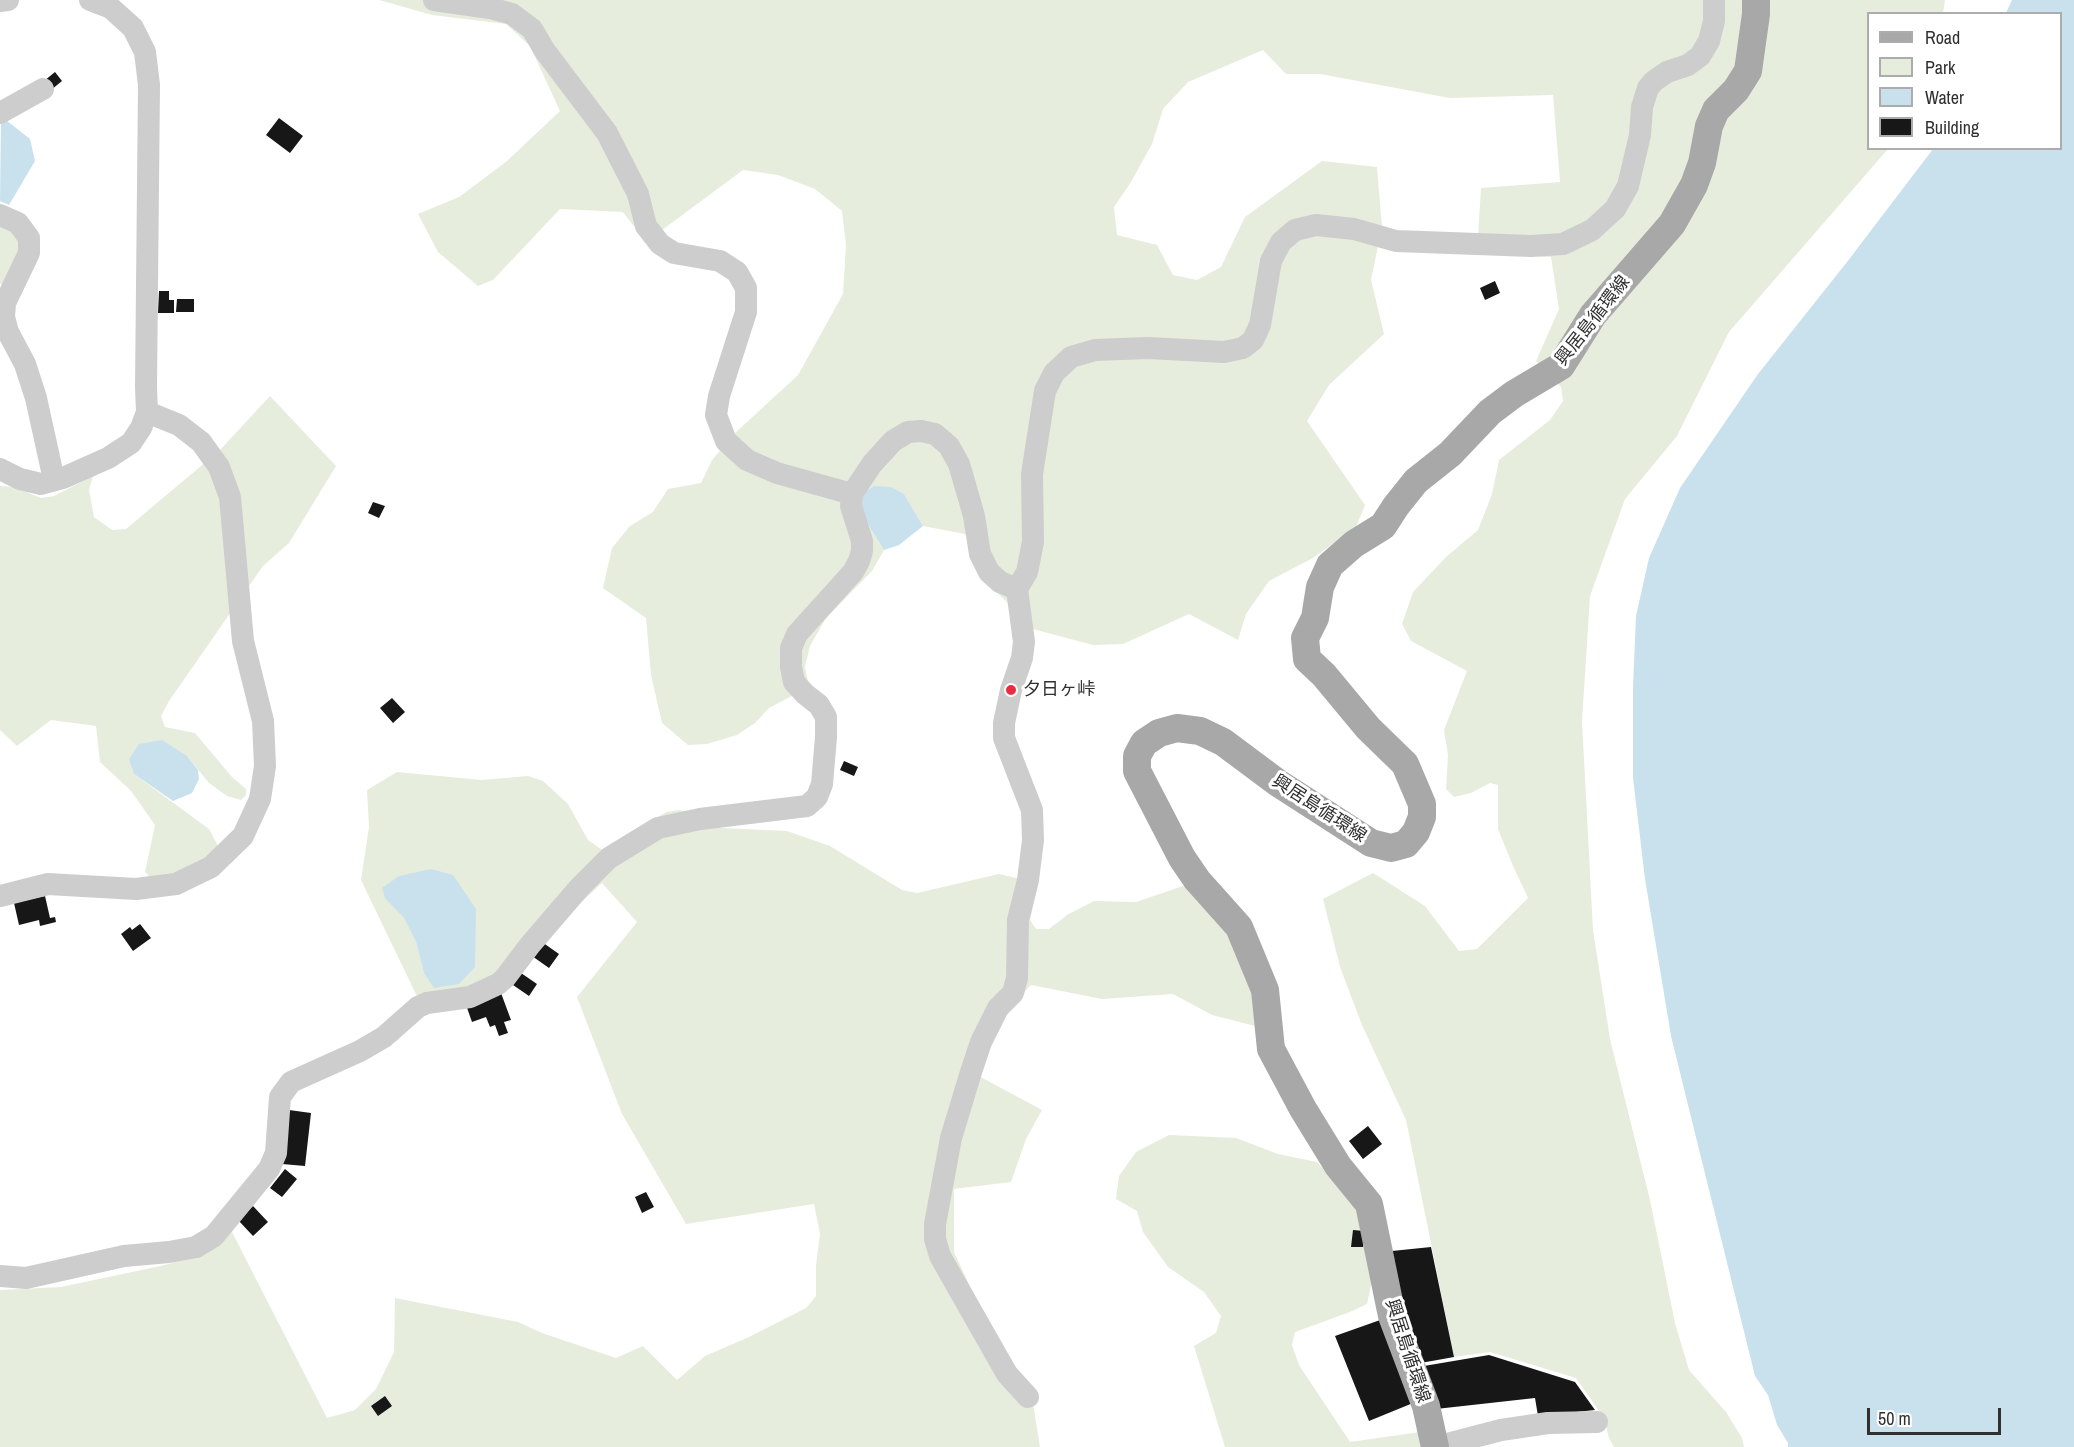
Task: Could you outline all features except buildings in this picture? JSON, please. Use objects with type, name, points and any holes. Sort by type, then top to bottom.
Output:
[{"type":"main road","name":"興居島循環線","points":[[1435,1447],[1426,1406],[1392,1316],[1369,1204],[1338,1166],[1303,1109],[1271,1048],[1265,990],[1239,927],[1197,880],[1182,858],[1137,771],[1137,756],[1144,743],[1159,734],[1177,728],[1200,731],[1223,742],[1278,783],[1371,843],[1391,848],[1406,844],[1416,832],[1422,817],[1422,804],[1405,764],[1368,728],[1324,675],[1307,659],[1305,638],[1315,618],[1320,587],[1330,565],[1354,544],[1383,526],[1416,482],[1450,453],[1490,412],[1514,394],[1561,366],[1593,315],[1672,224],[1694,185],[1702,163],[1709,126],[1716,110],[1736,90],[1748,71],[1756,0]]},
{"type":"street","points":[[0,1],[8,0]]},
{"type":"street","points":[[0,469],[20,479],[41,484],[54,480],[108,458],[131,443],[141,428],[147,412],[149,85],[145,52],[133,28],[111,8],[90,0]]},
{"type":"street","points":[[434,0],[490,8],[512,14],[532,29],[607,133],[638,194],[646,226],[660,244],[674,253],[720,261],[737,272],[746,288],[746,312],[719,396],[716,415],[726,441],[747,460],[777,473],[852,494]]},
{"type":"street","points":[[1028,1397],[1007,1374],[940,1256],[935,1239],[935,1224],[951,1138],[981,1042],[998,1008],[1012,993],[1017,978],[1018,920],[1028,880],[1033,840],[1032,810],[1004,738],[1004,723],[1011,690],[1022,658],[1024,642],[1017,589],[1027,572],[1033,542],[1032,474],[1045,391],[1054,373],[1071,357],[1095,350],[1148,348],[1224,352],[1243,348],[1253,340],[1260,325],[1271,261],[1281,242],[1295,230],[1316,225],[1354,229],[1396,241],[1531,246],[1563,244],[1592,230],[1615,208],[1628,186],[1640,135],[1642,107],[1648,88],[1666,72],[1688,65],[1701,56],[1709,41],[1714,21],[1714,0]]},
{"type":"street","points":[[0,113],[43,88]]},
{"type":"street","points":[[0,215],[18,223],[29,238],[29,253],[5,303],[4,317],[8,332],[25,364],[36,398],[54,480]]},
{"type":"street","points":[[0,896],[48,884],[136,889],[176,884],[211,867],[243,836],[260,799],[265,766],[263,721],[243,641],[230,497],[219,467],[201,442],[179,425],[147,412]]},
{"type":"street","points":[[0,1276],[26,1278],[123,1256],[196,1247],[214,1236],[269,1170],[276,1153],[280,1097],[291,1082],[360,1051],[384,1037],[418,1007],[427,1003],[470,997],[498,984],[579,888],[609,858],[658,828],[700,819],[807,806],[817,796],[822,784],[826,717],[819,705],[794,682],[791,648],[798,634],[853,572],[859,561],[862,541],[851,506],[852,494],[872,464],[893,441],[908,432],[921,431],[934,434],[949,446],[959,464],[974,516],[980,554],[989,572],[1000,582],[1017,589]]},
{"type":"street","points":[[1435,1447],[1501,1430],[1548,1423],[1597,1422]]},
{"type":"green space","points":[[379,0],[1945,0],[1943,12],[1867,12],[1867,150],[1887,150],[1729,332],[1677,436],[1625,499],[1590,596],[1582,721],[1593,930],[1610,1039],[1650,1200],[1675,1323],[1689,1370],[1726,1412],[1742,1438],[1744,1447],[1614,1447],[1604,1418],[1576,1378],[1490,1352],[1454,1357],[1406,1120],[1362,1025],[1340,967],[1323,899],[1373,873],[1425,906],[1459,951],[1477,949],[1528,898],[1498,829],[1498,785],[1490,783],[1471,793],[1454,797],[1446,789],[1448,755],[1444,730],[1467,671],[1411,641],[1402,624],[1413,592],[1446,557],[1478,530],[1492,494],[1499,460],[1550,420],[1563,401],[1561,387],[1536,361],[1559,309],[1551,257],[1477,253],[1481,188],[1560,182],[1553,95],[1450,98],[1320,74],[1286,74],[1263,50],[1188,82],[1163,109],[1152,144],[1114,207],[1117,235],[1157,245],[1173,275],[1197,280],[1221,267],[1245,217],[1322,161],[1377,167],[1382,227],[1371,280],[1384,334],[1329,385],[1307,421],[1365,505],[1356,527],[1313,558],[1269,581],[1246,614],[1238,640],[1189,614],[1123,644],[1093,645],[1014,624],[1007,602],[991,587],[965,534],[923,526],[904,494],[862,515],[884,550],[872,571],[826,618],[810,646],[805,667],[809,687],[769,708],[755,723],[737,735],[707,744],[688,745],[662,723],[651,675],[646,618],[603,588],[612,548],[630,526],[653,512],[668,489],[701,483],[712,460],[734,434],[798,375],[843,294],[846,245],[842,211],[815,189],[778,175],[743,170],[646,242],[623,212],[560,209],[493,280],[478,286],[438,252],[418,214],[459,197],[507,161],[560,111],[530,46],[506,24],[432,15]]},
{"type":"green space","points":[[0,220],[22,239],[18,261],[4,284],[0,284]]},
{"type":"green space","points":[[270,396],[336,466],[289,543],[263,566],[169,701],[161,716],[165,727],[195,733],[232,777],[246,789],[246,795],[241,800],[227,796],[209,783],[187,756],[134,774],[209,829],[218,846],[201,863],[173,878],[152,879],[145,872],[155,825],[131,791],[100,762],[96,726],[51,720],[17,746],[0,730],[0,486],[14,487],[41,498],[54,496],[93,476],[89,490],[94,517],[112,530],[126,529],[220,450]]},
{"type":"green space","points":[[397,772],[482,780],[528,776],[543,781],[568,804],[588,840],[605,852],[666,812],[680,810],[721,828],[787,831],[830,846],[902,890],[917,893],[999,874],[1038,883],[1030,920],[1036,929],[1049,929],[1067,915],[1094,901],[1136,902],[1186,885],[1245,925],[1255,1026],[1212,1015],[1173,994],[1102,999],[1031,985],[1002,1014],[975,1074],[1042,1110],[1026,1139],[1011,1182],[954,1189],[954,1252],[977,1302],[1031,1391],[1040,1447],[0,1447],[0,1290],[61,1287],[165,1265],[203,1254],[232,1232],[327,1418],[355,1410],[376,1389],[394,1352],[395,1298],[518,1322],[542,1333],[616,1358],[643,1346],[677,1380],[705,1356],[806,1308],[816,1296],[816,1265],[820,1234],[814,1204],[686,1224],[622,1114],[577,997],[637,922],[602,883],[549,932],[508,986],[425,1013],[361,880],[369,827],[367,790]],"holes":[[[404,917],[459,984],[424,973],[416,942]]]},
{"type":"green space","points":[[1169,1135],[1236,1138],[1278,1154],[1317,1162],[1342,1189],[1357,1211],[1372,1281],[1367,1304],[1295,1332],[1292,1345],[1299,1365],[1350,1442],[1420,1432],[1421,1447],[1225,1447],[1194,1346],[1216,1333],[1221,1316],[1204,1292],[1168,1267],[1143,1232],[1137,1211],[1116,1199],[1119,1176],[1136,1152]]},
{"type":"water","points":[[2012,0],[2074,0],[2074,1447],[1788,1447],[1777,1425],[1768,1395],[1755,1376],[1671,1036],[1645,879],[1633,778],[1636,616],[1649,558],[1680,488],[1758,374],[1932,150],[2062,150],[2062,12],[2006,12]]},
{"type":"water","points":[[1,116],[30,139],[35,161],[9,205],[0,201]]},
{"type":"water","points":[[874,486],[891,487],[904,494],[923,526],[899,545],[884,550],[862,515],[861,502],[865,492]]},
{"type":"water","points":[[162,740],[187,756],[198,770],[199,779],[192,793],[173,801],[134,774],[129,759],[139,744]]},
{"type":"water","points":[[431,869],[453,875],[476,909],[475,967],[459,984],[434,988],[424,973],[416,942],[404,918],[385,898],[382,888],[399,876]]},
{"type":"place","name":"夕日ヶ峠","points":[[1011,690]]}]
